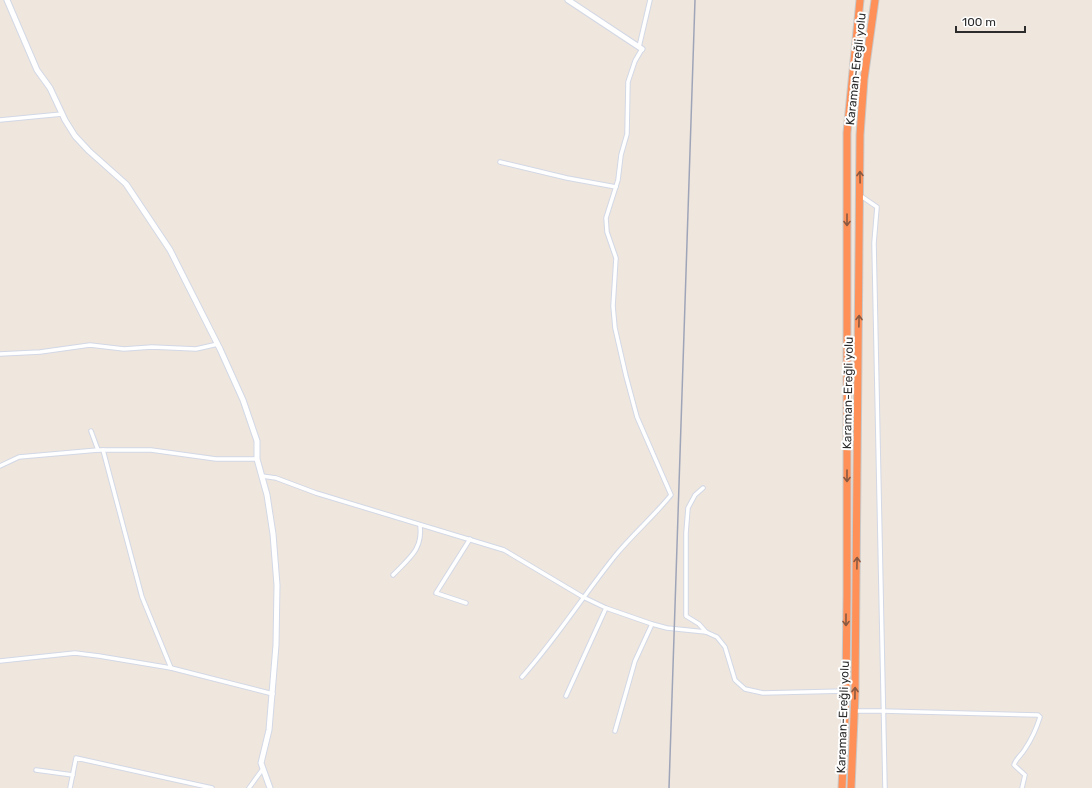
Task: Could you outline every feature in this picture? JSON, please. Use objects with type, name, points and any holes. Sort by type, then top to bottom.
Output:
[{"type":"highway","name":"Karaman-Ereğli yolu","points":[[842,788],[846,691],[847,133],[860,0]]},
{"type":"highway","name":"Karaman-Ereğli yolu","points":[[851,788],[855,712],[861,196],[860,136],[864,79],[875,0]]},
{"type":"street","points":[[7,0],[37,70],[50,88],[62,114],[75,136],[89,152],[126,184],[170,250],[218,344],[243,400],[257,441],[257,459],[262,476],[273,534],[277,585],[276,645],[270,730],[261,763],[262,770],[270,788]]},
{"type":"street","points":[[568,0],[640,48]]},
{"type":"street","points":[[522,677],[548,648],[583,597],[639,528],[671,495],[637,417],[615,328],[613,306],[616,258],[607,232],[606,218],[616,187],[621,155],[627,134],[628,82],[640,48],[650,0]]},
{"type":"street","points":[[0,120],[62,114]]},
{"type":"street","points":[[500,162],[567,178],[616,187]]},
{"type":"street","points":[[861,196],[877,208],[874,243],[880,485],[884,788]]},
{"type":"street","points":[[0,354],[40,352],[90,345],[124,349],[152,347],[196,349],[218,344]]},
{"type":"street","points":[[91,431],[100,450],[142,596],[171,668]]},
{"type":"street","points":[[0,466],[24,456],[100,450],[151,450],[216,459],[257,459]]},
{"type":"street","points":[[262,476],[276,478],[316,493],[504,550],[583,597],[606,608],[667,628],[706,632],[717,637],[725,647],[735,680],[745,689],[763,693],[846,691]]},
{"type":"street","points":[[703,488],[695,495],[688,508],[686,533],[686,616],[699,624],[706,632]]},
{"type":"street","points":[[393,575],[419,545],[421,536],[420,525]]},
{"type":"street","points":[[466,603],[436,593],[470,539]]},
{"type":"street","points":[[566,696],[606,608]]},
{"type":"street","points":[[615,731],[635,661],[652,624]]},
{"type":"street","points":[[0,660],[75,653],[171,668],[273,694]]},
{"type":"street","points":[[855,712],[882,711],[1038,715],[1040,717],[1030,741],[1022,754],[1016,759],[1014,765],[1025,775],[1022,788]]},
{"type":"street","points":[[70,788],[76,758],[212,788]]},
{"type":"street","points":[[36,770],[72,775]]},
{"type":"street","points":[[249,788],[262,770]]},
{"type":"railway","points":[[669,788],[695,0]]}]
